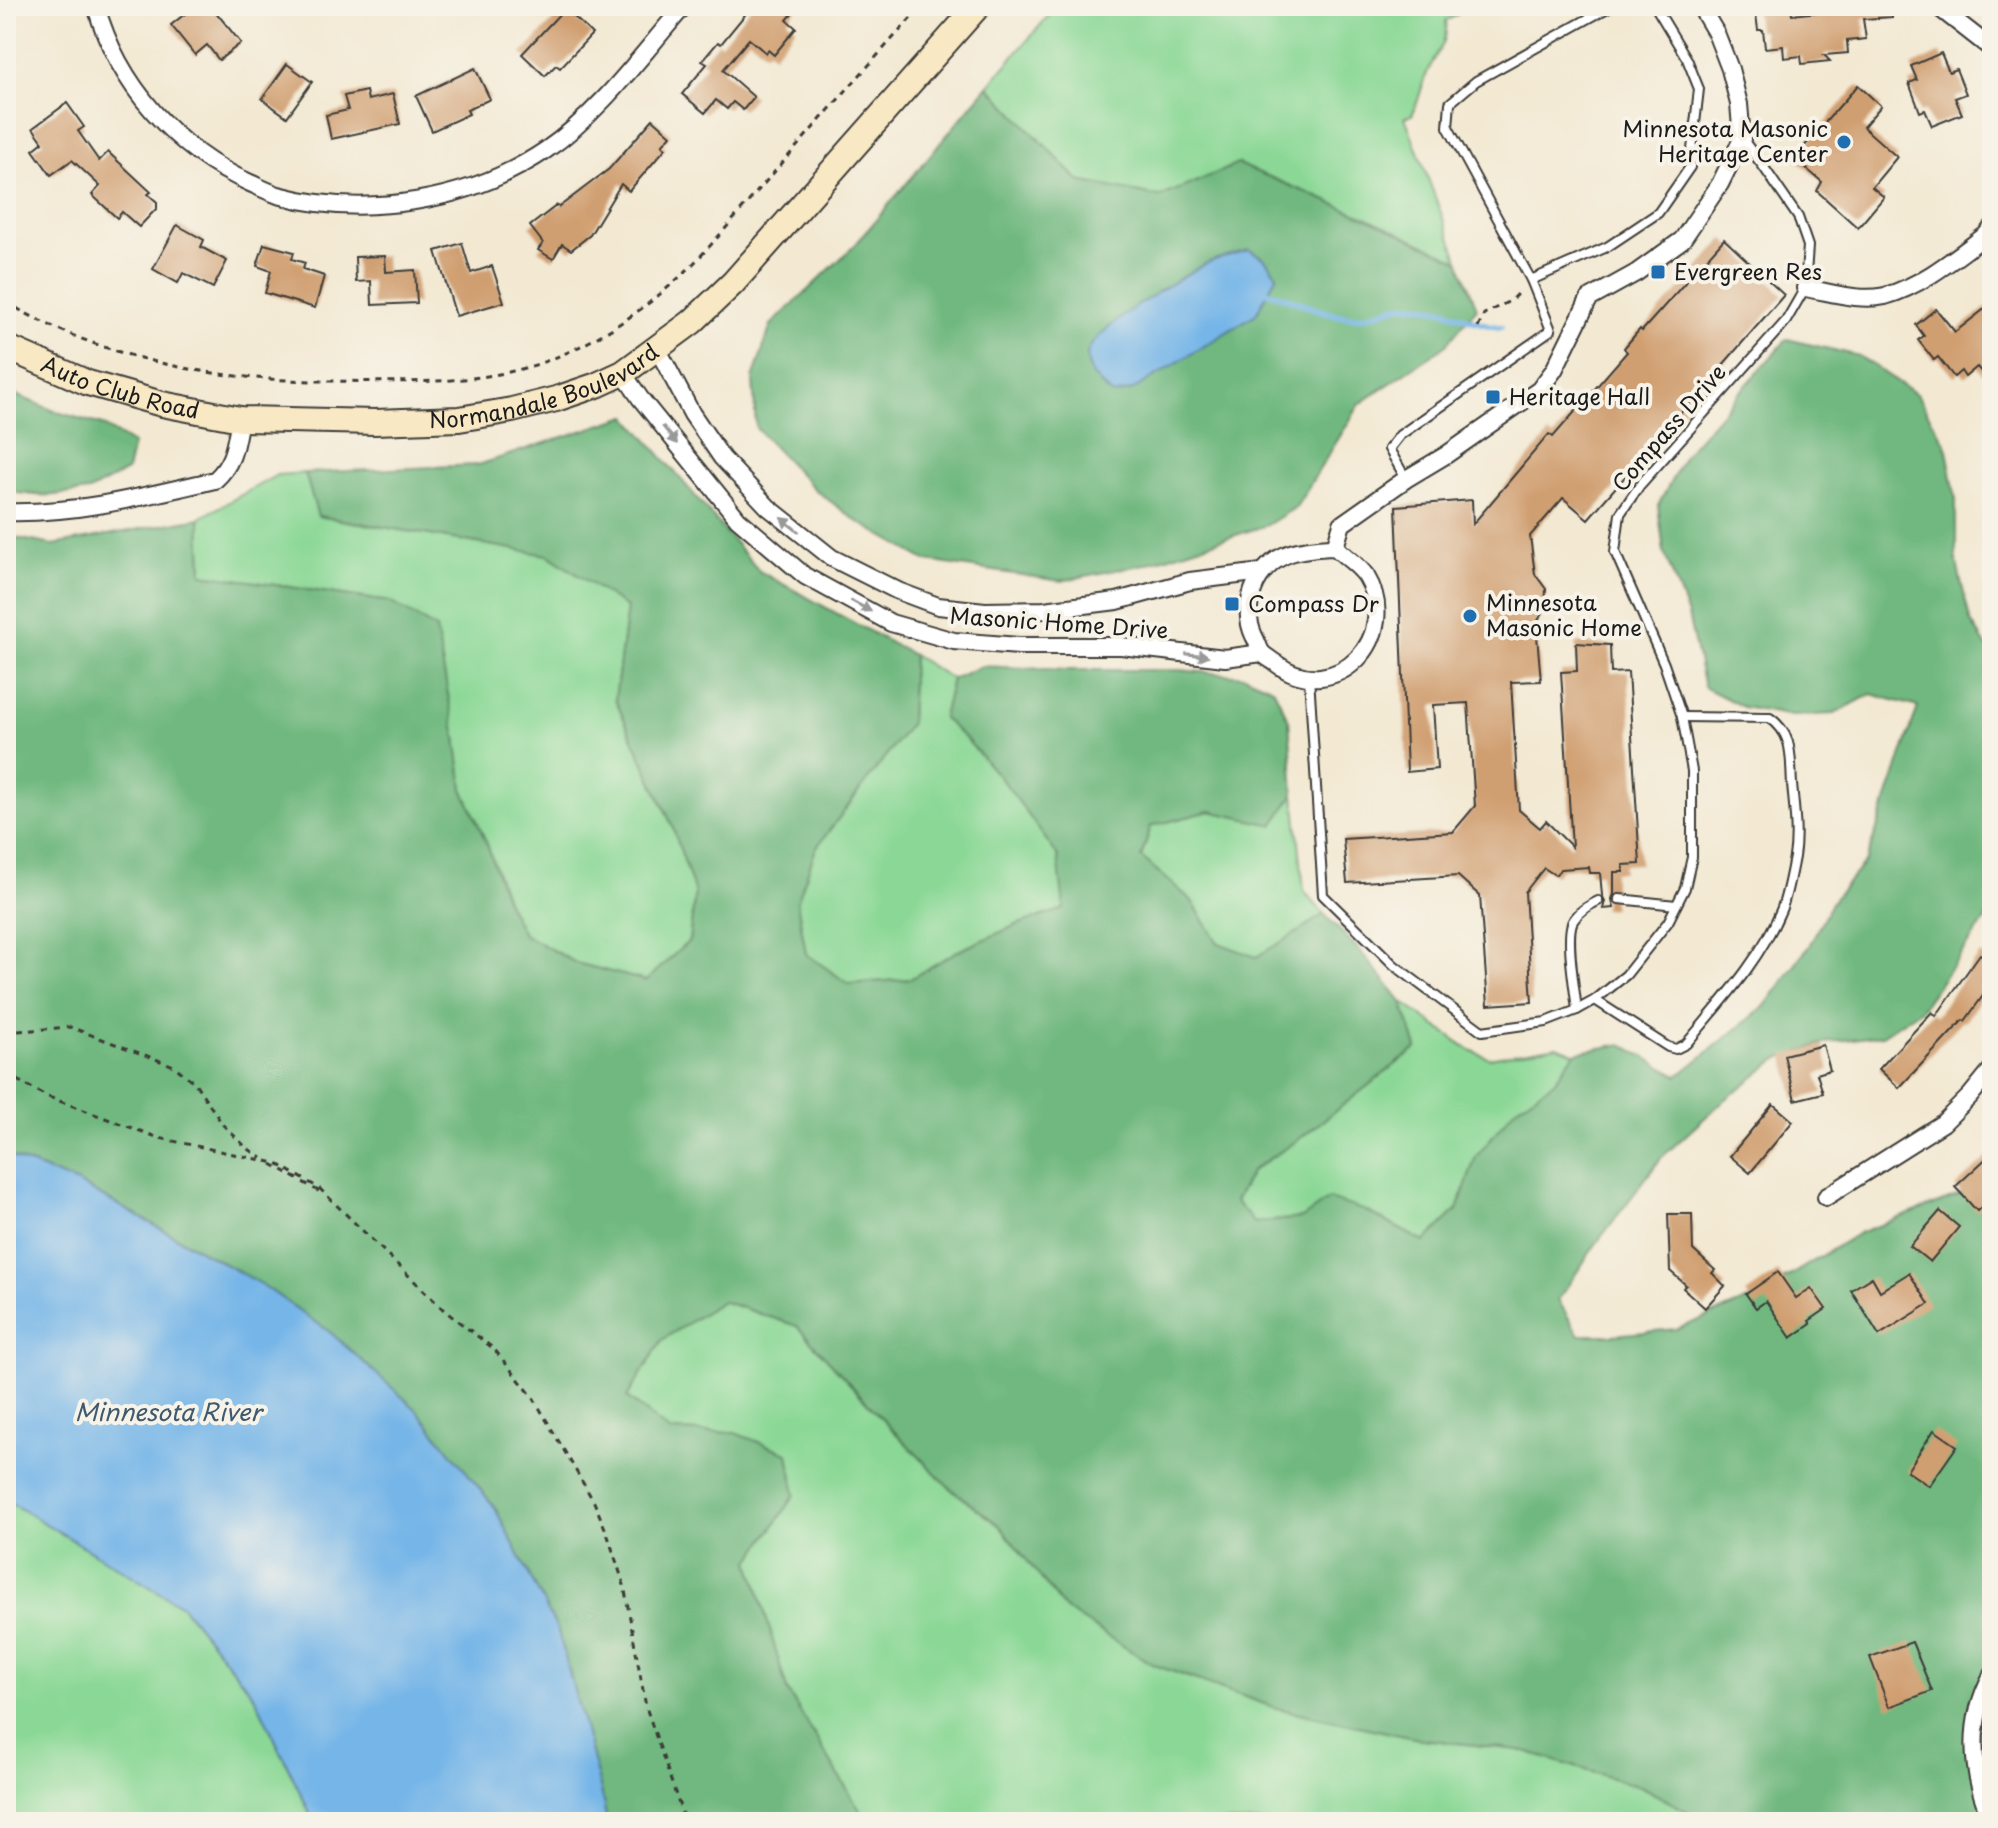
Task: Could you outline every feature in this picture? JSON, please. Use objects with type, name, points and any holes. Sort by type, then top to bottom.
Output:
[{"type":"street","points":[[96,6],[114,53],[137,92],[165,125],[198,154],[235,176],[276,194],[319,203],[363,206],[407,203],[456,191],[502,174],[546,150],[584,119],[684,6]]},
{"type":"street","name":"Normandale Boulevard","points":[[240,419],[375,422],[459,419],[556,399],[623,373],[692,322],[733,283],[978,6]]},
{"type":"street","points":[[1335,547],[1342,524],[1539,390],[1554,370],[1589,299],[1636,273],[1682,240],[1720,184],[1742,139],[1739,104],[1716,33],[1700,6]]},
{"type":"street","points":[[1937,6],[1992,49]]},
{"type":"street","points":[[1805,288],[1856,297],[1884,296],[1924,279],[1992,228]]},
{"type":"street","name":"Auto Club Road","points":[[6,347],[88,383],[162,404],[240,419]]},
{"type":"street","name":"Masonic Home Drive","points":[[657,348],[692,414],[722,458],[768,507],[832,558],[898,591],[938,606],[985,611],[1044,610],[1117,601],[1190,581],[1262,572]]},
{"type":"street","name":"Masonic Home Drive","points":[[623,373],[738,519],[805,576],[891,623],[954,641],[1019,646],[1121,646],[1225,658],[1262,653]]},
{"type":"street","points":[[6,512],[29,513],[94,506],[215,480],[227,470],[240,419]]},
{"type":"street","points":[[1335,547],[1365,575],[1377,603],[1376,628],[1361,657],[1337,673],[1319,677],[1289,673],[1262,653],[1249,625],[1250,595],[1262,572],[1286,553],[1335,547]]},
{"type":"street","points":[[1826,1197],[1943,1123],[1992,1069]]},
{"type":"street","points":[[1992,1675],[1975,1723],[1974,1761],[1981,1797],[1992,1822]]},
{"type":"lane","points":[[1567,343],[1551,330],[1531,280],[1448,127],[1450,103],[1476,81],[1611,6]]},
{"type":"lane","points":[[1531,280],[1607,247],[1658,213],[1690,167],[1699,89],[1687,59],[1655,6]]},
{"type":"lane","name":"Compass Drive","points":[[1309,676],[1323,895],[1394,965],[1482,1031],[1546,1022],[1577,1010],[1626,975],[1668,922],[1685,888],[1692,857],[1692,771],[1682,717],[1664,664],[1615,552],[1620,514],[1640,485],[1786,321],[1805,288],[1808,246],[1798,217],[1742,139]]},
{"type":"lane","points":[[1406,479],[1389,449],[1400,435],[1551,330]]},
{"type":"lane","points":[[1595,1000],[1668,1047],[1676,1049],[1686,1044],[1741,978],[1767,939],[1783,907],[1794,857],[1795,824],[1789,742],[1782,726],[1770,718],[1682,717]]},
{"type":"lane","points":[[1619,899],[1676,905]]},
{"type":"lane","points":[[1577,1010],[1569,935],[1572,922],[1584,909],[1598,901]]},
{"type":"path","points":[[6,302],[35,319],[129,356],[206,371],[276,380],[364,381],[457,380],[514,371],[569,352],[635,315],[691,266],[922,6]]},
{"type":"path","points":[[1478,328],[1484,314],[1510,301],[1531,280]]},
{"type":"path","points":[[6,1032],[70,1027],[174,1066],[195,1083],[223,1125],[264,1159]]},
{"type":"path","points":[[6,1074],[46,1096],[159,1138],[276,1163],[319,1188],[445,1311],[494,1349],[533,1397],[594,1502],[607,1533],[624,1585],[646,1707],[685,1822]]},
{"type":"green space","points":[[1057,6],[1472,6],[1446,21],[1443,42],[1427,73],[1412,115],[1405,117],[1459,261],[1363,216],[1238,164],[1160,197],[1079,181],[988,86]]},
{"type":"green space","points":[[988,86],[1079,181],[1160,197],[1238,164],[1363,216],[1459,261],[1477,308],[1446,345],[1360,404],[1296,507],[1267,525],[1145,564],[1061,581],[927,561],[858,522],[814,489],[756,428],[753,379],[771,325],[856,244]]},
{"type":"green space","points":[[1787,339],[1859,356],[1917,395],[1946,444],[1956,500],[1956,559],[1970,620],[1992,650],[1992,911],[1920,1010],[1882,1035],[1824,1043],[1776,1060],[1721,1103],[1662,1157],[1558,1300],[1579,1335],[1677,1329],[1754,1298],[1859,1233],[1992,1183],[1992,1822],[1707,1822],[1642,1787],[1519,1750],[1414,1738],[1276,1708],[1152,1664],[1066,1610],[1000,1526],[950,1488],[797,1326],[722,1301],[662,1340],[627,1397],[669,1431],[735,1433],[788,1453],[795,1495],[750,1561],[787,1690],[867,1822],[607,1822],[558,1631],[494,1506],[330,1332],[261,1284],[78,1183],[6,1155],[6,536],[53,545],[200,518],[202,574],[390,602],[436,629],[463,789],[487,844],[506,900],[523,934],[576,963],[646,981],[689,941],[695,893],[672,825],[615,699],[627,608],[548,555],[318,516],[305,473],[478,465],[627,416],[759,571],[913,655],[910,724],[816,848],[797,902],[806,954],[849,984],[910,979],[956,952],[1019,924],[1064,909],[1058,856],[1008,787],[968,741],[943,718],[952,679],[982,666],[1179,670],[1245,676],[1273,688],[1289,720],[1294,794],[1273,825],[1210,811],[1151,826],[1141,857],[1191,900],[1218,943],[1256,957],[1324,914],[1402,1002],[1417,1048],[1295,1142],[1252,1170],[1235,1201],[1254,1223],[1302,1218],[1329,1199],[1366,1211],[1424,1242],[1457,1210],[1476,1157],[1515,1108],[1554,1082],[1575,1053],[1622,1044],[1678,1076],[1764,1007],[1809,946],[1832,901],[1866,861],[1918,707],[1871,694],[1834,714],[1792,716],[1743,707],[1704,687],[1688,615],[1664,552],[1658,506],[1685,454]]},
{"type":"green space","points":[[6,391],[57,412],[102,425],[133,444],[127,471],[89,491],[45,496],[9,492],[6,487]]},
{"type":"green space","points":[[305,473],[318,516],[548,555],[627,608],[615,699],[672,825],[695,893],[689,941],[646,981],[576,963],[523,935],[506,900],[487,844],[463,789],[456,737],[390,602],[202,574],[200,518],[277,475]]},
{"type":"green space","points":[[913,655],[952,679],[943,718],[968,741],[1008,787],[1058,856],[1065,909],[1019,924],[956,952],[910,979],[849,984],[806,954],[797,902],[816,848],[910,724]]},
{"type":"green space","points":[[1294,794],[1304,891],[1324,914],[1256,958],[1218,943],[1191,900],[1141,857],[1151,826],[1210,811],[1273,825]]},
{"type":"green space","points":[[1402,1002],[1468,1049],[1489,1058],[1557,1046],[1575,1053],[1554,1082],[1515,1108],[1476,1157],[1457,1210],[1424,1242],[1366,1211],[1254,1223],[1235,1201],[1252,1171],[1295,1142],[1417,1048]]},
{"type":"green space","points":[[722,1301],[797,1326],[950,1488],[1000,1526],[1066,1610],[1152,1664],[1276,1708],[1414,1738],[1519,1750],[1642,1787],[1707,1822],[867,1822],[787,1690],[750,1561],[795,1495],[735,1433],[669,1431],[627,1397],[662,1340]]},
{"type":"green space","points":[[6,1500],[182,1606],[255,1697],[312,1822],[6,1822]]},
{"type":"water","points":[[1249,250],[1264,258],[1277,275],[1256,314],[1131,391],[1113,395],[1095,378],[1087,355],[1103,332],[1160,291],[1207,263]]},
{"type":"water","name":"Minnesota River","points":[[6,1155],[78,1183],[261,1284],[330,1332],[417,1410],[494,1506],[558,1631],[607,1822],[312,1822],[255,1697],[182,1606],[6,1500]]},
{"type":"building","points":[[195,6],[211,6],[241,43],[219,60],[207,45],[195,55],[171,25]]},
{"type":"building","points":[[752,6],[799,6],[787,20],[796,28],[774,55],[768,50],[766,53],[749,39],[723,70],[754,97],[743,110],[733,102],[727,109],[716,100],[705,113],[682,94],[707,64],[702,61],[718,42],[721,44]]},
{"type":"building","points":[[1755,6],[1791,6],[1792,15],[1836,10],[1836,6],[1891,6],[1892,17],[1863,19],[1866,39],[1847,41],[1848,53],[1824,55],[1830,61],[1802,64],[1801,56],[1784,58],[1783,46],[1765,48],[1763,30],[1758,30]]},
{"type":"building","points":[[565,8],[592,34],[560,68],[556,65],[545,76],[522,54]]},
{"type":"building","points":[[1941,53],[1949,72],[1956,69],[1966,94],[1955,98],[1962,114],[1932,126],[1925,110],[1920,112],[1909,83],[1917,80],[1911,66]]},
{"type":"building","points":[[287,64],[312,82],[287,117],[262,99]]},
{"type":"building","points":[[475,68],[490,99],[467,110],[469,114],[432,131],[416,96]]},
{"type":"building","name":"Minnesota Masonic Heritage Center","points":[[1858,85],[1881,106],[1863,127],[1897,157],[1872,187],[1884,197],[1858,228],[1817,191],[1822,182],[1794,158]]},
{"type":"building","points":[[366,91],[368,100],[393,94],[400,124],[331,139],[326,115],[348,110],[344,96]]},
{"type":"building","points":[[67,103],[84,127],[78,131],[99,161],[108,152],[151,192],[148,194],[157,202],[157,208],[139,227],[122,212],[117,218],[92,195],[100,186],[72,160],[51,175],[33,150],[43,142],[33,128]]},
{"type":"building","points":[[653,119],[671,135],[662,145],[666,148],[629,191],[621,184],[590,235],[571,250],[562,244],[553,259],[538,250],[543,243],[530,226],[609,169]]},
{"type":"building","points":[[177,225],[204,240],[201,247],[227,261],[213,288],[183,273],[178,283],[153,269]]},
{"type":"building","name":"Minnesota Masonic Home","points":[[1724,239],[1784,295],[1588,519],[1563,498],[1530,536],[1535,574],[1546,589],[1545,609],[1536,624],[1541,681],[1511,682],[1519,810],[1540,828],[1546,821],[1572,847],[1561,672],[1577,671],[1576,643],[1610,645],[1611,673],[1628,672],[1640,864],[1623,865],[1623,872],[1614,872],[1614,908],[1603,909],[1605,901],[1600,873],[1590,873],[1589,867],[1561,869],[1555,875],[1544,868],[1525,892],[1532,1002],[1488,1005],[1480,896],[1458,876],[1347,883],[1343,839],[1453,832],[1475,806],[1468,703],[1433,705],[1437,769],[1407,772],[1396,506],[1472,500],[1473,524],[1549,434],[1553,437],[1627,352],[1624,348],[1640,329],[1642,331]]},
{"type":"building","points":[[462,243],[471,273],[492,266],[504,302],[456,316],[436,251]]},
{"type":"building","points":[[264,244],[294,252],[292,259],[305,263],[303,269],[324,276],[315,308],[265,293],[271,271],[257,266]]},
{"type":"building","points":[[385,256],[386,272],[415,270],[417,303],[372,305],[371,281],[356,282],[355,257]]},
{"type":"building","points":[[1992,303],[1992,367],[1983,374],[1977,367],[1965,377],[1961,371],[1954,377],[1938,357],[1934,360],[1918,340],[1924,336],[1916,325],[1936,309],[1955,332]]},
{"type":"building","points":[[1980,954],[1992,962],[1992,983],[1965,1021],[1899,1088],[1879,1069],[1932,1012],[1936,1016]]},
{"type":"building","points":[[1823,1045],[1830,1070],[1817,1074],[1823,1093],[1795,1100],[1784,1055]]},
{"type":"building","points":[[1773,1104],[1793,1121],[1750,1173],[1730,1156]]},
{"type":"building","points":[[1992,1153],[1992,1197],[1977,1211],[1955,1187]]},
{"type":"building","points":[[1940,1211],[1959,1227],[1930,1262],[1910,1246]]},
{"type":"building","points":[[1668,1214],[1692,1214],[1693,1250],[1715,1270],[1712,1273],[1725,1286],[1705,1308],[1670,1271]]},
{"type":"building","points":[[1778,1272],[1796,1298],[1811,1288],[1826,1309],[1791,1338],[1766,1301],[1756,1308],[1746,1294]]},
{"type":"building","points":[[1909,1273],[1929,1304],[1879,1335],[1851,1290],[1872,1277],[1880,1291]]},
{"type":"building","points":[[1934,1430],[1957,1446],[1929,1486],[1907,1471]]},
{"type":"building","points":[[1912,1642],[1932,1691],[1889,1707],[1870,1657]]},
{"type":"waterway","points":[[1268,292],[1345,316],[1364,316],[1411,305],[1438,309],[1501,327]]},
{"type":"place","name":"Minnesota Masonic Heritage Center","points":[[1844,142]]},
{"type":"place","name":"Evergreen Res","points":[[1658,272]]},
{"type":"place","name":"Heritage Hall","points":[[1493,397]]},
{"type":"place","name":"Compass Dr","points":[[1232,604]]},
{"type":"place","name":"Minnesota Masonic Home","points":[[1470,616]]}]
